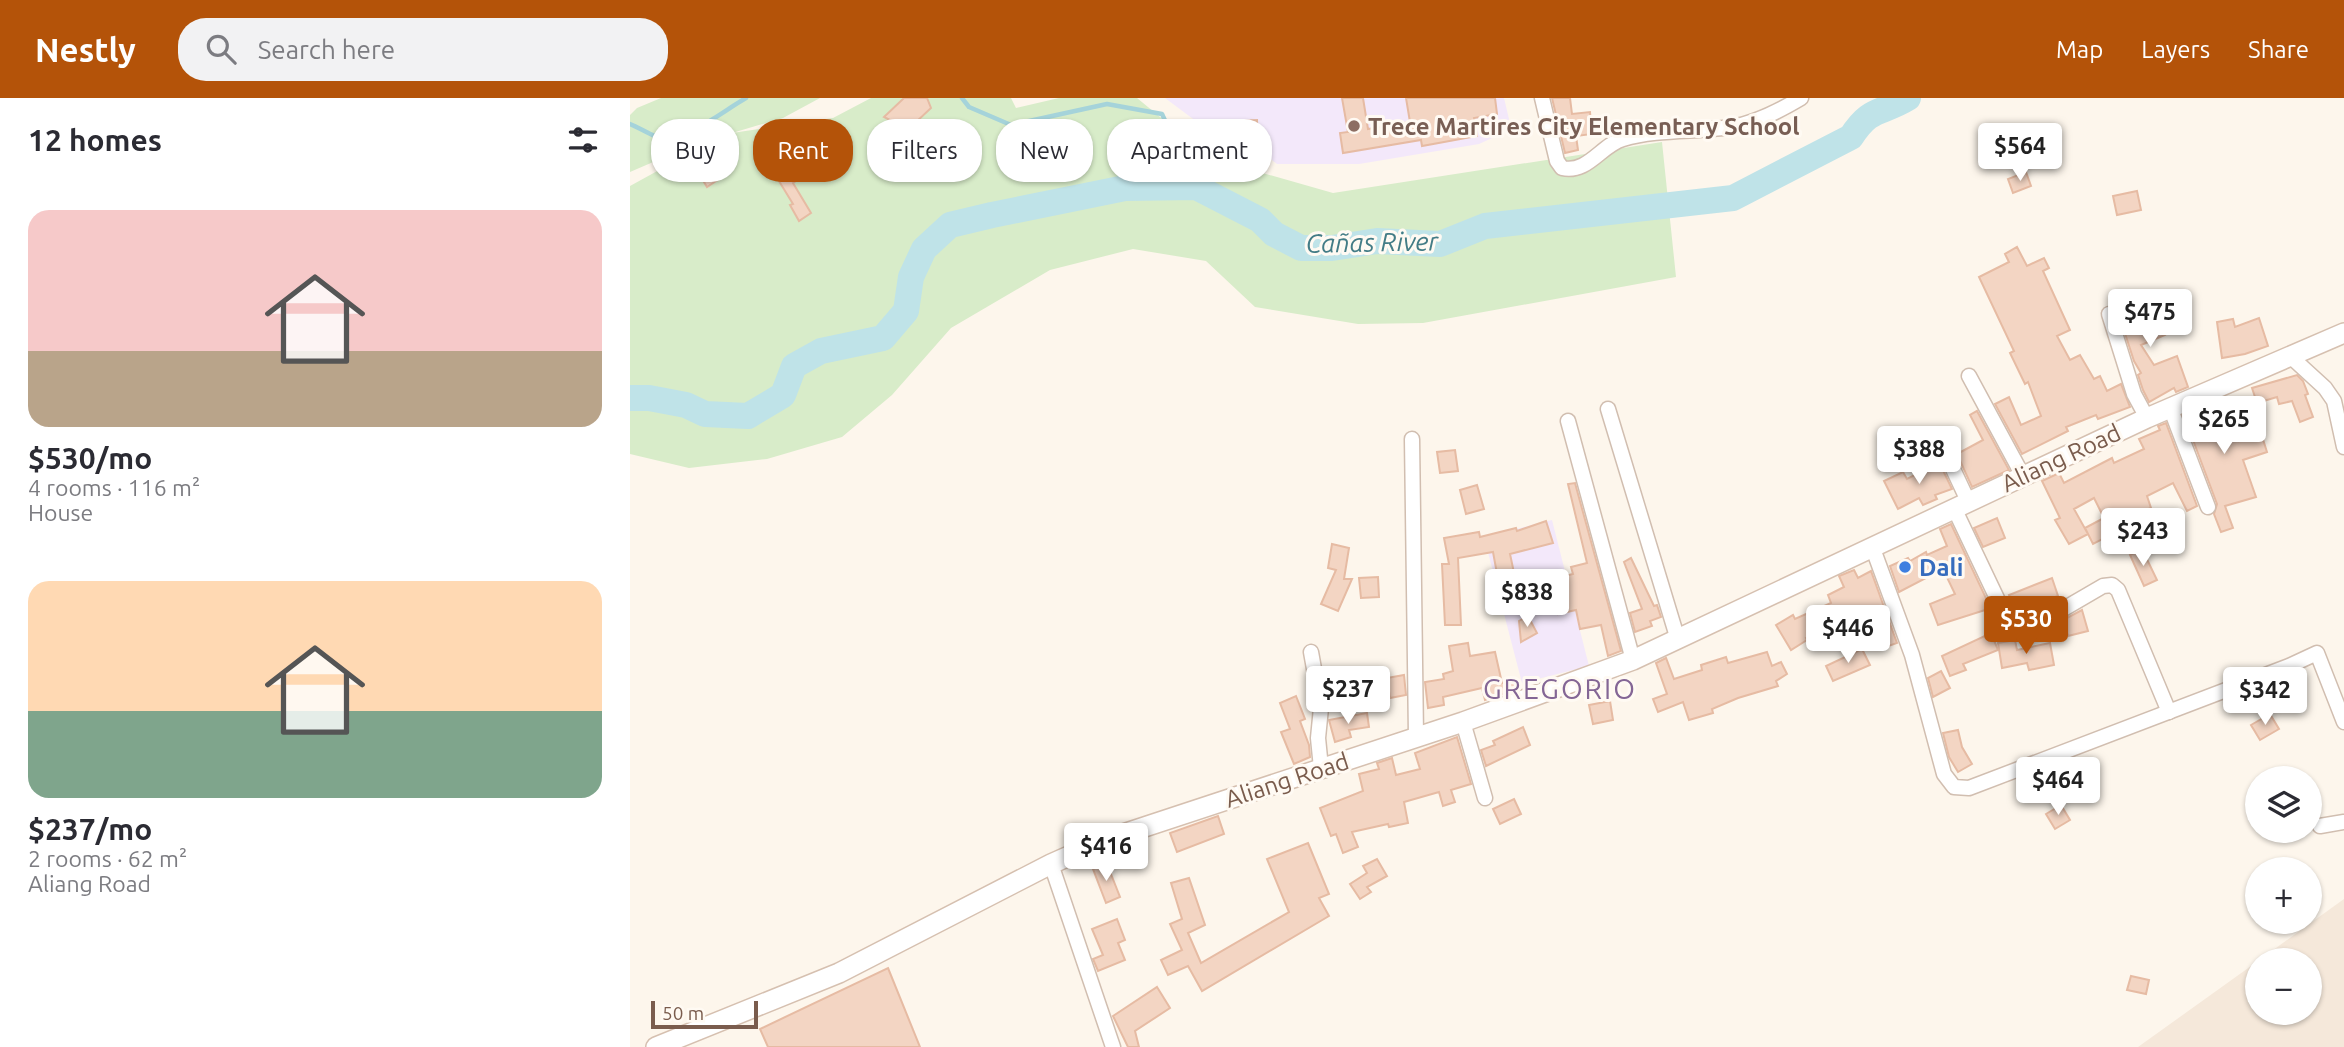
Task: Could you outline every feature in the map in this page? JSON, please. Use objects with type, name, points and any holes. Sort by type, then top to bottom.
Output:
[{"type":"street","points":[[1542,98],[1557,161],[1562,168],[1573,170],[1587,164],[1620,139],[1733,127],[1775,114],[1801,98]]},
{"type":"street","points":[[2109,314],[2134,394],[2147,418]]},
{"type":"street","name":"Aliang Road","points":[[656,1047],[839,973],[1051,864],[1105,840],[1462,722],[1633,660],[2170,407],[2344,333]]},
{"type":"street","points":[[2290,356],[2325,388],[2334,401],[2344,447]]},
{"type":"street","points":[[1969,376],[2023,476]]},
{"type":"street","points":[[2170,407],[2208,506]]},
{"type":"street","points":[[1608,410],[1678,640]]},
{"type":"street","points":[[1568,421],[1633,660]]},
{"type":"street","points":[[1412,439],[1416,736]]},
{"type":"street","points":[[1947,454],[1961,504],[2012,630],[2024,632],[2103,586],[2112,585],[2118,590],[2169,712]]},
{"type":"street","points":[[1872,546],[1912,655],[1944,774],[1954,787],[1969,788],[2317,653],[2344,722]]},
{"type":"street","points":[[1311,652],[1321,708],[1318,738],[1321,768]]},
{"type":"street","points":[[1462,722],[1485,798]]},
{"type":"street","points":[[2322,826],[2344,822]]},
{"type":"street","points":[[1051,864],[1113,1047]]},
{"type":"shaded area","name":"Trece Martires City Elementary School","points":[[1165,98],[1504,98],[1509,119],[1503,133],[1479,144],[1359,164],[1277,164],[1272,160],[1272,119],[1193,119]]},
{"type":"shaded area","points":[[1552,520],[1589,666],[1522,683],[1484,537]]},
{"type":"shaded area","points":[[2344,899],[2344,1047],[2138,1047],[2245,970],[2245,1025],[2322,1025],[2322,948],[2276,948],[2295,934],[2322,934],[2322,915]]},
{"type":"green space","points":[[661,98],[820,98],[783,118],[753,119],[753,127],[739,131],[739,119],[651,119],[651,163],[630,172],[630,115],[637,108]]},
{"type":"green space","points":[[871,98],[1011,98],[1016,108],[1059,98],[1137,98],[1163,119],[1107,119],[1107,182],[1272,182],[1272,176],[1333,193],[1662,142],[1676,277],[1423,323],[1358,324],[1255,307],[1206,261],[1133,249],[1050,270],[951,328],[892,395],[842,437],[767,459],[689,468],[630,454],[630,186],[651,174],[651,182],[739,182],[739,132],[753,130],[753,182],[853,182],[853,119],[826,119]]},
{"type":"building","points":[[904,98],[927,98],[931,108],[919,119],[884,117]]},
{"type":"building","points":[[1342,98],[1363,98],[1368,129],[1410,122],[1406,98],[1495,98],[1497,114],[1474,118],[1477,136],[1422,146],[1421,140],[1343,153],[1340,133],[1348,132]]},
{"type":"building","points":[[1552,98],[1570,98],[1572,114],[1590,112],[1592,134],[1576,136],[1578,150],[1565,153]]},
{"type":"building","points":[[2026,172],[2031,186],[2013,193],[2008,179]]},
{"type":"building","points":[[780,182],[794,182],[811,213],[799,221],[790,205],[793,204]]},
{"type":"building","points":[[2137,191],[2141,210],[2117,215],[2113,196]]},
{"type":"building","points":[[2017,247],[2027,266],[2044,258],[2049,268],[2043,271],[2070,330],[2057,336],[2070,360],[2080,355],[2094,379],[2100,376],[2107,391],[2121,384],[2130,407],[2098,419],[2096,415],[2066,427],[2068,431],[2022,454],[1995,404],[2009,397],[2021,425],[2041,416],[2028,382],[2025,384],[2010,353],[2014,351],[1979,277],[2009,262],[2005,254]]},
{"type":"building","points":[[2155,294],[2162,314],[2158,316],[2165,335],[2141,345],[2154,365],[2177,356],[2188,387],[2176,392],[2174,388],[2149,402],[2118,312]]},
{"type":"building","points":[[2259,318],[2268,346],[2222,358],[2217,322],[2233,319],[2235,327]]},
{"type":"building","points":[[2297,375],[2303,381],[2308,394],[2305,395],[2313,417],[2300,422],[2292,401],[2279,404],[2277,397],[2257,403],[2252,388]]},
{"type":"building","points":[[2227,397],[2232,408],[2228,409],[2239,441],[2261,433],[2267,452],[2243,460],[2256,497],[2225,506],[2233,528],[2221,532],[2214,514],[2217,504],[2184,416]]},
{"type":"building","points":[[1977,411],[2009,470],[1972,487],[1957,454],[1983,440],[1970,415]]},
{"type":"building","points":[[2166,423],[2197,506],[2187,511],[2173,483],[2147,496],[2151,508],[2133,515],[2138,525],[2114,538],[2112,534],[2093,544],[2088,534],[2069,544],[2055,520],[2060,518],[2042,481],[2059,473],[2064,483],[2112,458],[2114,463],[2144,449],[2139,439],[2160,430],[2158,426]],"holes":[[[2094,498],[2104,518],[2085,528],[2088,534],[2074,509]]]},
{"type":"building","points":[[1455,450],[1458,471],[1440,473],[1437,452]]},
{"type":"building","points":[[1938,460],[1952,489],[1935,495],[1937,499],[1923,505],[1919,498],[1898,509],[1884,481],[1903,472],[1907,479],[1927,469],[1925,465]]},
{"type":"building","points":[[1575,483],[1621,651],[1608,656],[1601,625],[1580,629],[1576,610],[1558,614],[1552,579],[1573,574],[1571,567],[1587,563],[1568,484]]},
{"type":"building","points":[[1477,485],[1484,509],[1466,514],[1460,490]]},
{"type":"building","points":[[1997,518],[2005,538],[1983,547],[1974,528]]},
{"type":"building","points":[[1546,521],[1553,543],[1510,554],[1517,587],[1500,590],[1493,552],[1458,558],[1461,625],[1445,625],[1442,564],[1449,564],[1444,538],[1479,532],[1480,537],[1516,528],[1517,531]]},
{"type":"building","points":[[1951,524],[1993,613],[1987,616],[1985,610],[1938,625],[1930,604],[1955,594],[1943,569],[1899,592],[1890,566],[1947,546],[1940,529]]},
{"type":"building","points":[[1332,544],[1349,548],[1344,579],[1352,579],[1338,611],[1321,604],[1336,570],[1328,568]]},
{"type":"building","points":[[2142,549],[2157,580],[2144,586],[2130,555]]},
{"type":"building","points":[[1631,558],[1661,617],[1650,621],[1652,626],[1635,632],[1630,613],[1642,609],[1624,562]]},
{"type":"building","points":[[1854,570],[1858,578],[1871,571],[1897,643],[1883,648],[1873,617],[1839,634],[1834,625],[1806,638],[1807,640],[1791,650],[1776,625],[1793,615],[1795,619],[1831,603],[1828,595],[1844,587],[1839,576]]},
{"type":"building","points":[[1378,577],[1379,597],[1361,598],[1359,578]]},
{"type":"building","points":[[2052,578],[2058,596],[2030,606],[2033,613],[2020,619],[2009,595]]},
{"type":"building","points":[[2082,610],[2088,631],[2068,636],[2063,620]]},
{"type":"building","points":[[1528,616],[1537,633],[1521,642],[1519,621]]},
{"type":"building","points":[[1991,633],[1998,650],[1963,664],[1966,670],[1950,676],[1942,656]]},
{"type":"building","points":[[2015,640],[2017,650],[2050,643],[2054,665],[2029,670],[2027,663],[2002,668],[1998,643]]},
{"type":"building","points":[[1468,643],[1470,656],[1495,652],[1502,683],[1518,680],[1520,688],[1485,700],[1482,688],[1443,697],[1444,705],[1428,708],[1425,682],[1444,679],[1443,674],[1453,671],[1449,646]]},
{"type":"building","points":[[1862,649],[1870,665],[1833,681],[1826,666]]},
{"type":"building","points":[[1767,652],[1772,666],[1781,662],[1787,674],[1776,681],[1778,686],[1738,698],[1712,709],[1713,713],[1689,720],[1683,702],[1658,712],[1653,699],[1667,694],[1656,663],[1666,658],[1674,679],[1702,670],[1701,665],[1726,657],[1728,663]]},
{"type":"building","points":[[1941,671],[1950,688],[1933,697],[1928,678]]},
{"type":"building","points":[[1404,675],[1406,695],[1390,698],[1387,678]]},
{"type":"building","points":[[1296,696],[1305,719],[1300,721],[1309,745],[1310,757],[1294,764],[1281,732],[1290,729],[1280,703]]},
{"type":"building","points":[[1610,701],[1613,720],[1593,724],[1589,705]]},
{"type":"building","points":[[1367,713],[1369,727],[1349,730],[1351,737],[1335,742],[1329,720]]},
{"type":"building","points":[[2270,714],[2279,729],[2260,740],[2251,725]]},
{"type":"building","points":[[1523,727],[1530,745],[1486,766],[1481,750],[1495,745],[1493,741]]},
{"type":"building","points":[[1958,730],[1962,747],[1972,764],[1958,772],[1949,757],[1943,733]]},
{"type":"building","points":[[1457,737],[1471,784],[1451,790],[1455,802],[1443,806],[1439,792],[1404,802],[1408,823],[1389,827],[1388,824],[1352,832],[1358,847],[1343,853],[1336,834],[1331,836],[1320,808],[1363,791],[1359,774],[1379,769],[1377,763],[1392,758],[1396,775],[1420,769],[1415,753]]},
{"type":"building","points":[[1514,799],[1521,814],[1500,824],[1493,809]]},
{"type":"building","points":[[2061,805],[2070,820],[2055,829],[2046,814]]},
{"type":"building","points":[[1218,816],[1224,834],[1177,852],[1170,833]]},
{"type":"building","points":[[1308,843],[1329,894],[1319,898],[1329,916],[1202,991],[1188,966],[1168,975],[1161,960],[1182,950],[1170,924],[1182,919],[1171,883],[1189,878],[1205,925],[1188,933],[1201,963],[1289,912],[1267,859]]},
{"type":"building","points":[[1377,859],[1387,876],[1367,887],[1371,892],[1360,899],[1350,884],[1367,873],[1363,866]]},
{"type":"building","points":[[1107,864],[1120,897],[1106,903],[1093,869]]},
{"type":"building","points":[[1117,919],[1125,940],[1118,943],[1125,960],[1098,971],[1093,959],[1103,955],[1092,929]]},
{"type":"building","points":[[888,968],[920,1047],[768,1047],[760,1029]]},
{"type":"building","points":[[2131,976],[2149,980],[2146,994],[2127,990]]},
{"type":"building","points":[[1157,987],[1170,1008],[1135,1031],[1139,1047],[1128,1047],[1113,1016]]},
{"type":"waterway","points":[[630,124],[655,136],[678,135],[702,125],[746,98]]},
{"type":"waterway","points":[[962,98],[969,107],[1011,125],[1107,104],[1162,114],[1196,187]]},
{"type":"waterway","name":"Cañas River","points":[[630,398],[649,398],[686,405],[705,414],[748,416],[783,395],[794,366],[821,351],[883,338],[906,311],[911,277],[924,249],[950,225],[992,215],[1125,188],[1196,187],[1260,220],[1274,234],[1301,248],[1332,248],[1377,241],[1440,244],[1485,226],[1733,198],[1851,137],[1864,120],[1908,98]]},
{"type":"place","name":"Trece Martires City Elementary School","points":[[1354,126]]},
{"type":"place","name":"Dali","points":[[1905,567]]},
{"type":"district","name":"GREGORIO","points":[[1560,688]]}]
